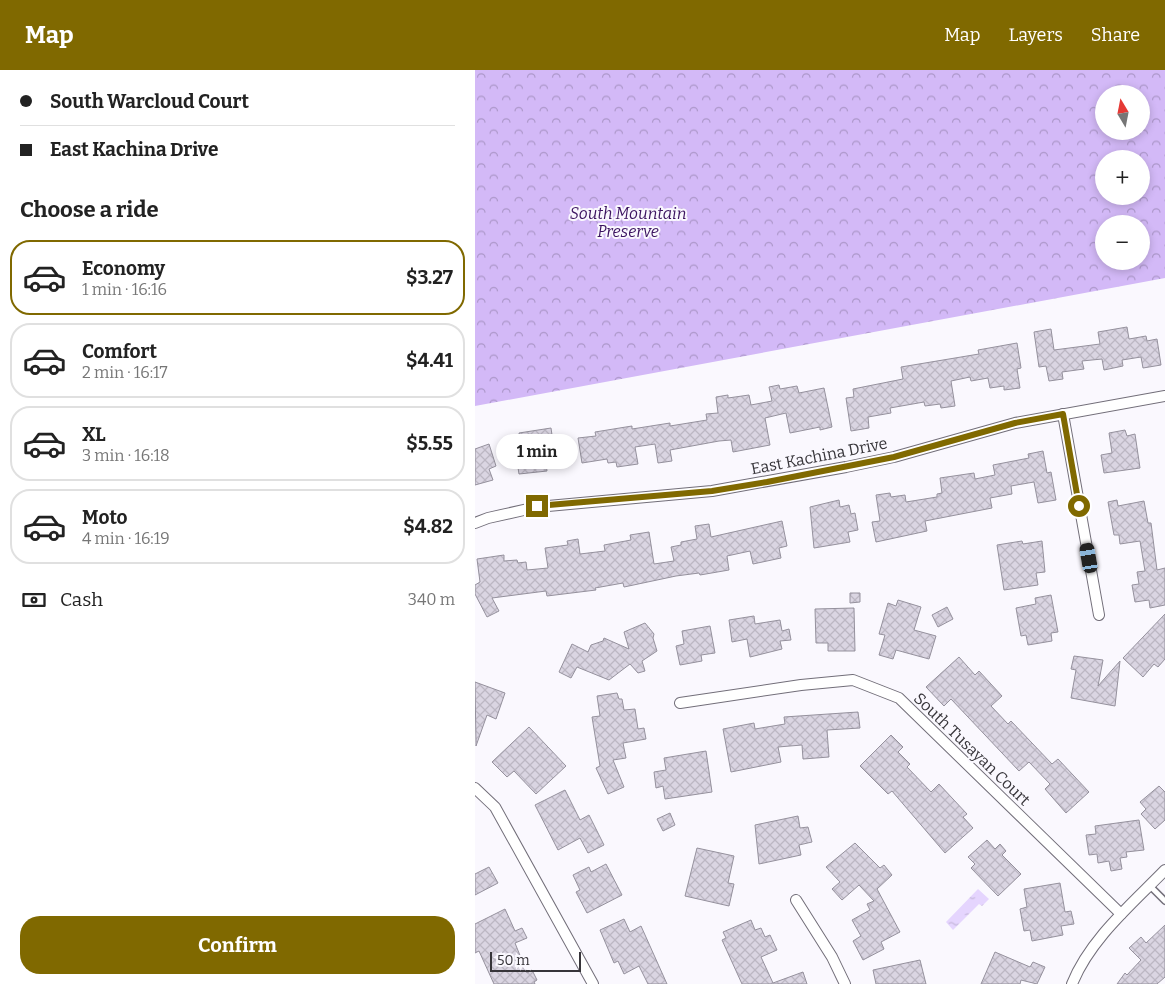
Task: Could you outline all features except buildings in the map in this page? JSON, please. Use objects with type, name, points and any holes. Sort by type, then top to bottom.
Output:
[{"type":"street","name":"East Kachina Drive","points":[[475,524],[488,518],[537,506],[712,491],[846,467],[894,457],[1015,423],[1165,396]]},
{"type":"street","points":[[1063,414],[1099,615]]},
{"type":"street","name":"South Tusayan Court","points":[[680,703],[801,685],[853,680],[899,698],[1121,914]]},
{"type":"street","points":[[475,788],[495,806],[593,984]]},
{"type":"street","points":[[1072,984],[1078,968],[1089,953],[1121,914],[1165,870]]},
{"type":"street","points":[[796,900],[832,957],[845,984]]},
{"type":"lane","points":[[1150,886],[1165,900]]},
{"type":"green space","name":"South Mountain Preserve","points":[[475,70],[1165,70],[1165,278],[475,406]]},
{"type":"water","points":[[978,889],[989,899],[982,906],[979,904],[953,930],[946,922]]},
{"type":"route","points":[[537,506],[712,491],[767,482],[894,457],[1015,423],[1063,414],[1079,506]]}]
